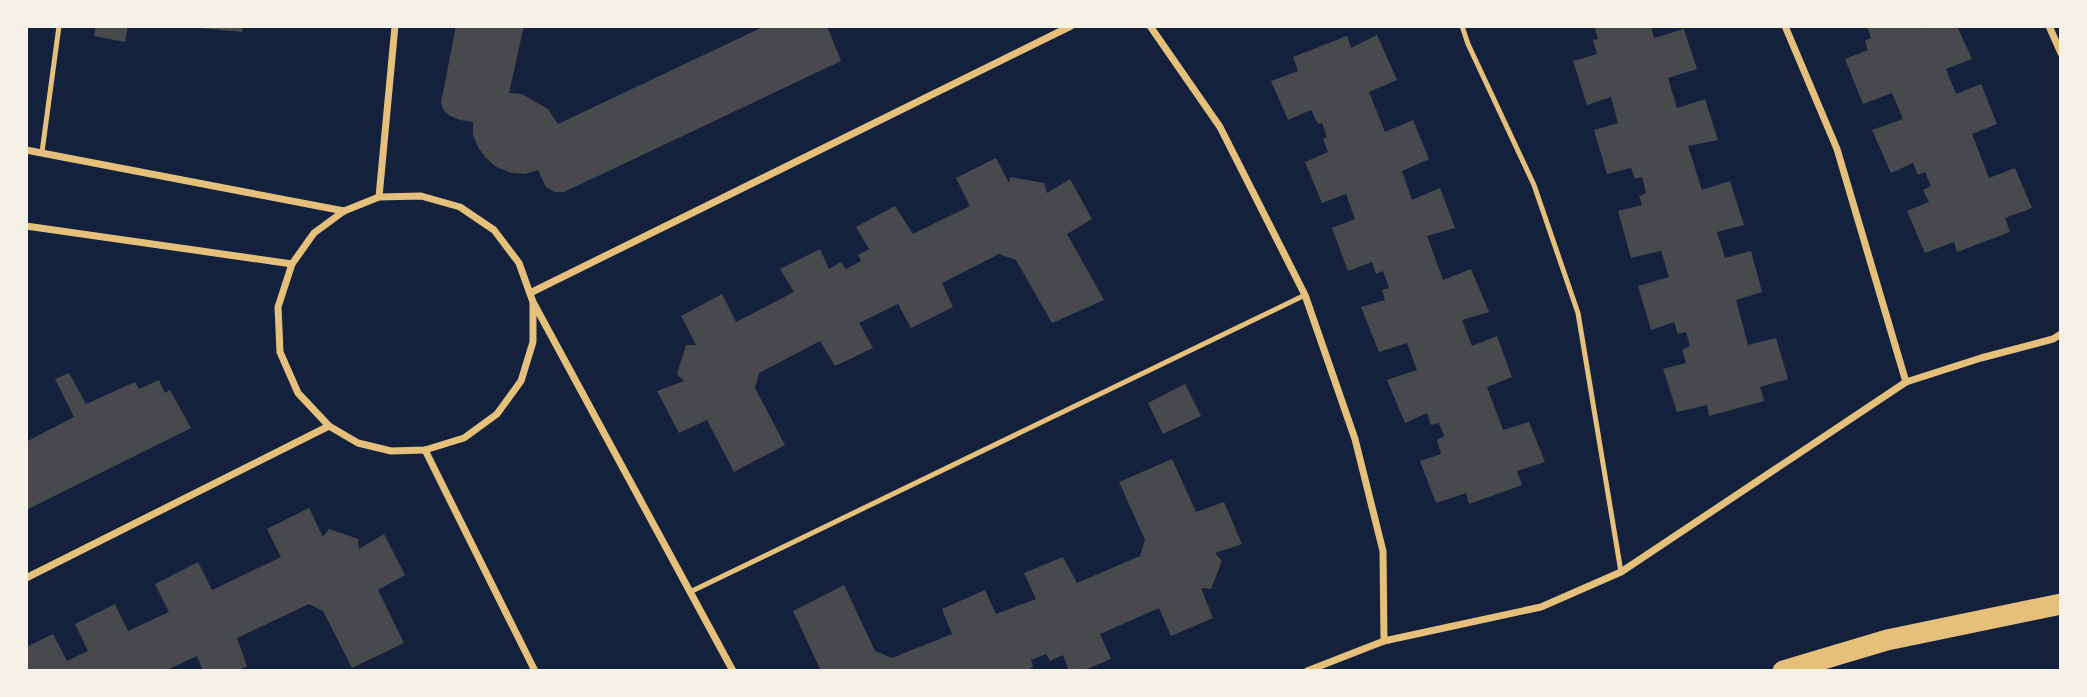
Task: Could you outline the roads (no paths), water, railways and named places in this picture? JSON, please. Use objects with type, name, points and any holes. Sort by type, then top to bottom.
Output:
[{"type":"highway","points":[[1783,671],[1887,640],[2061,604]]},
{"type":"street","points":[[379,197],[396,26]]},
{"type":"street","points":[[530,293],[1071,26]]},
{"type":"street","points":[[1150,26],[1220,127],[1305,295],[1355,439],[1383,551],[1384,641]]},
{"type":"street","points":[[1785,26],[1837,149],[1906,382]]},
{"type":"street","points":[[2049,26],[2061,53]]},
{"type":"street","points":[[26,150],[344,211]]},
{"type":"street","points":[[533,302],[533,342],[521,381],[497,414],[464,438],[425,450],[391,451],[358,443],[329,426],[298,393],[280,352],[278,307],[292,264],[314,233],[344,211],[379,197],[421,196],[460,207],[494,230],[519,263],[533,302],[733,671]]},
{"type":"street","points":[[26,226],[292,264]]},
{"type":"street","points":[[1307,671],[1384,641],[1541,607],[1621,572],[1906,382],[2053,339],[2061,334]]},
{"type":"street","points":[[26,578],[329,426]]},
{"type":"street","points":[[425,450],[534,668]]},
{"type":"lane","points":[[42,152],[59,26]]},
{"type":"lane","points":[[1462,26],[1534,185],[1578,313],[1621,572]]},
{"type":"lane","points":[[690,592],[1305,295]]},
{"type":"lane","points":[[523,671],[534,668]]}]
